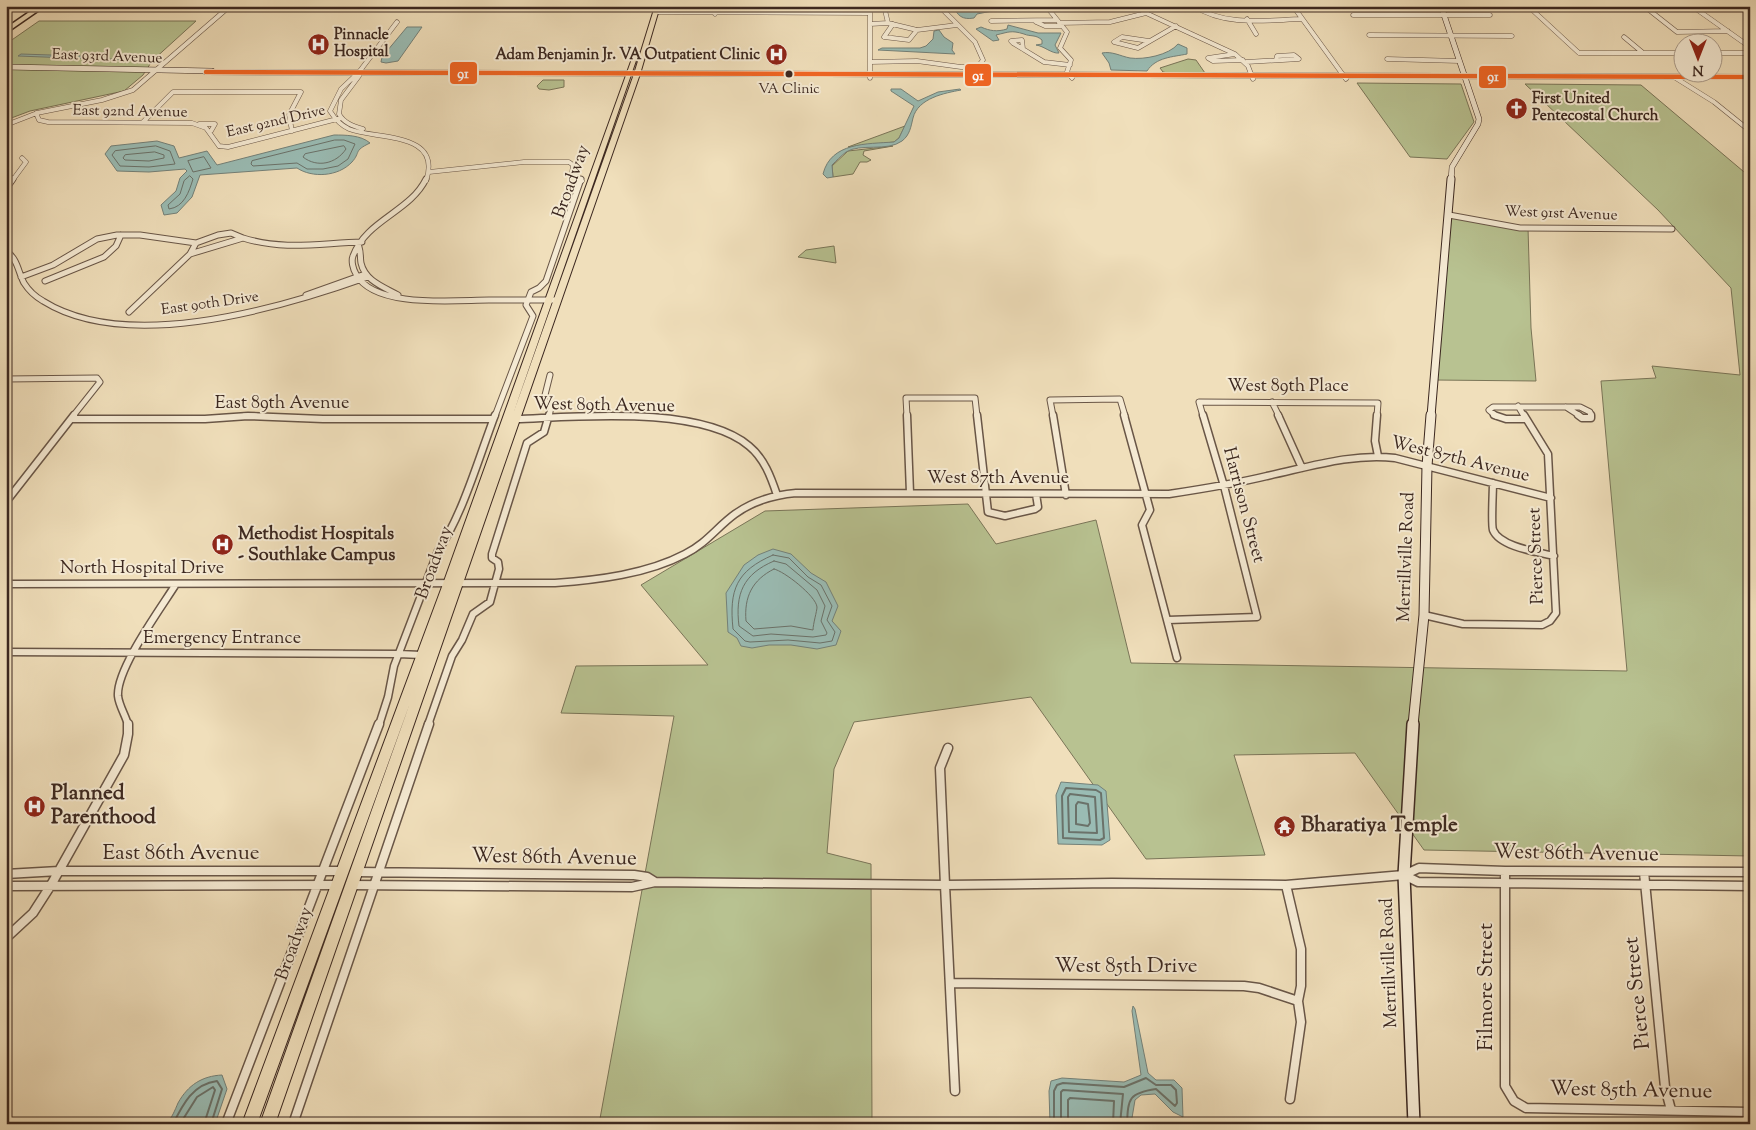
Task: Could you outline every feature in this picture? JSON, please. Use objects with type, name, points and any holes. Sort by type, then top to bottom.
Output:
[{"type":"highway","points":[[6,25],[32,6]]},
{"type":"highway","points":[[6,31],[42,6]]},
{"type":"main road","name":"Broadway","points":[[267,1124],[427,670],[453,584],[634,74],[650,21],[658,6]]},
{"type":"main road","name":"Broadway","points":[[249,1124],[421,655],[453,584],[516,419],[554,300]]},
{"type":"street","points":[[6,124],[36,113],[122,95],[134,90],[230,6]]},
{"type":"street","points":[[715,14],[717,6]]},
{"type":"street","points":[[870,6],[870,76]]},
{"type":"street","points":[[884,6],[888,23]]},
{"type":"street","points":[[939,6],[975,42],[976,50],[983,60],[979,66]]},
{"type":"street","points":[[1046,6],[1067,32],[1060,48],[1071,60],[1070,66],[1067,69],[1071,77]]},
{"type":"street","points":[[1135,6],[1146,13],[1235,54],[1244,61],[1253,78]]},
{"type":"street","points":[[1194,6],[1206,14],[1228,19],[1302,19]]},
{"type":"street","points":[[1293,6],[1345,78]]},
{"type":"street","name":"Merrillville Road","points":[[1414,1124],[1404,875],[1414,713],[1424,615],[1427,466],[1452,167],[1478,124],[1479,119],[1449,36],[1441,6]]},
{"type":"street","points":[[1528,6],[1580,53],[1674,53]]},
{"type":"street","points":[[1644,6],[1677,32],[1728,32]]},
{"type":"street","points":[[1692,6],[1750,47]]},
{"type":"street","points":[[1742,6],[1750,11]]},
{"type":"street","points":[[655,14],[870,13]]},
{"type":"street","points":[[991,22],[1012,19],[1060,23],[1110,22],[1146,13]]},
{"type":"street","points":[[1353,15],[1490,16]]},
{"type":"street","points":[[1247,19],[1256,34]]},
{"type":"street","points":[[1035,21],[1045,26],[1060,23]]},
{"type":"street","points":[[397,22],[359,72],[352,77],[333,101],[330,111],[333,119],[352,131],[396,138],[418,148],[427,157],[429,172],[424,185],[416,194],[372,229],[359,244],[352,257],[358,279],[381,293],[401,297],[433,300],[554,300]]},
{"type":"street","points":[[870,24],[888,23],[917,30],[957,25]]},
{"type":"street","points":[[893,24],[884,37],[909,40],[917,30]]},
{"type":"street","points":[[1149,41],[1122,37],[1114,42],[1138,48],[1176,26]]},
{"type":"street","points":[[1369,35],[1512,36]]},
{"type":"street","points":[[1624,37],[1642,52]]},
{"type":"street","points":[[1023,49],[1044,62],[1070,66]]},
{"type":"street","points":[[1724,53],[1750,53]]},
{"type":"street","points":[[1235,54],[1208,58],[1213,61],[1285,61],[1299,59],[1294,55],[1276,56],[1276,60]]},
{"type":"street","points":[[1388,59],[1459,61]]},
{"type":"street","points":[[870,62],[918,61],[961,67],[979,66]]},
{"type":"street","points":[[979,66],[982,72],[980,76]]},
{"type":"street","name":"East 93rd Avenue","points":[[6,67],[206,72],[716,74],[725,76],[1674,79]]},
{"type":"street","points":[[359,72],[359,76],[338,106],[340,117],[350,125],[376,134]]},
{"type":"street","points":[[1585,78],[1584,75],[1750,77]]},
{"type":"street","name":"East 93rd Avenue","points":[[1724,78],[1750,77]]},
{"type":"street","points":[[1682,82],[1714,102],[1750,130]]},
{"type":"street","points":[[143,122],[173,92],[301,92],[289,111],[288,124],[291,130]]},
{"type":"street","name":"East 92nd Avenue","points":[[36,113],[39,120],[48,122],[185,122],[197,124],[212,131],[219,146]]},
{"type":"street","name":"East 92nd Drive","points":[[219,146],[228,147],[340,117]]},
{"type":"street","points":[[197,124],[215,124],[212,131]]},
{"type":"street","points":[[6,189],[26,162],[22,158]]},
{"type":"street","points":[[226,1124],[380,722],[388,697],[394,666],[438,550],[444,542],[462,501],[533,316],[527,308],[527,300],[532,292],[546,281],[582,180],[572,172],[572,163],[524,162],[429,172]]},
{"type":"street","name":"West 91st Avenue","points":[[1449,215],[1520,228],[1672,228]]},
{"type":"street","points":[[21,276],[53,265],[97,239],[121,235],[140,235],[196,243],[231,234],[266,245],[284,248],[359,244]]},
{"type":"street","points":[[46,281],[100,258],[116,247],[121,235]]},
{"type":"street","points":[[190,254],[244,238]]},
{"type":"street","points":[[129,312],[190,254],[196,243]]},
{"type":"street","points":[[359,244],[361,264],[367,276],[401,297]]},
{"type":"street","name":"East 90th Drive","points":[[6,250],[11,254],[21,276],[32,293],[61,311],[88,318],[136,325],[166,325],[226,318],[319,295],[367,276]]},
{"type":"street","points":[[293,1124],[452,656],[462,640],[473,614],[490,602],[499,566],[492,558],[492,554],[527,444],[544,432],[551,408],[543,396],[550,375]]},
{"type":"street","points":[[6,379],[87,378],[100,380],[98,387],[6,502]]},
{"type":"street","points":[[910,493],[906,398],[975,398],[988,512],[993,515],[1014,515],[1038,508],[1036,494]]},
{"type":"street","points":[[1066,495],[1050,400],[1120,399],[1150,510],[1142,525],[1168,620],[1176,658]]},
{"type":"street","name":"West 89th Place","points":[[1199,402],[1378,403],[1374,441],[1378,456]]},
{"type":"street","name":"Harrison Street","points":[[1168,620],[1257,617],[1224,486],[1199,402]]},
{"type":"street","points":[[1272,402],[1302,468]]},
{"type":"street","points":[[1526,418],[1500,418],[1494,416],[1489,410],[1493,407],[1518,406],[1566,407]]},
{"type":"street","name":"Pierce Street","points":[[1518,406],[1548,454],[1556,613],[1550,622]]},
{"type":"street","name":"East 89th Avenue","points":[[72,419],[206,419],[248,416],[324,419],[493,419]]},
{"type":"street","name":"West 89th Avenue","points":[[516,419],[639,418],[682,422],[721,430],[746,443],[758,454],[768,470],[777,496]]},
{"type":"street","name":"West 87th Avenue","points":[[453,584],[555,584],[636,571],[684,555],[706,542],[735,514],[756,502],[796,493],[1066,495],[1190,492],[1342,459],[1378,456],[1427,466],[1551,498]]},
{"type":"street","points":[[1493,484],[1493,530],[1497,536],[1510,544],[1554,556]]},
{"type":"street","name":"North Hospital Drive","points":[[6,584],[453,584]]},
{"type":"street","points":[[6,938],[33,913],[51,885],[124,755],[129,732],[127,720],[118,702],[118,692],[122,677],[134,653],[176,584]]},
{"type":"street","points":[[1424,615],[1463,624],[1542,625],[1550,622]]},
{"type":"street","name":"Emergency Entrance","points":[[6,652],[421,655]]},
{"type":"street","points":[[421,655],[427,662],[427,670]]},
{"type":"street","points":[[948,748],[940,768],[955,1091]]},
{"type":"street","name":"West 86th Avenue","points":[[351,886],[464,885],[632,888],[655,882],[945,885],[1112,883],[1286,885],[1404,875],[1418,868],[1505,871],[1750,872]]},
{"type":"street","name":"East 86th Avenue","points":[[6,874],[59,871],[356,872]]},
{"type":"street","name":"Filmore Street","points":[[1505,871],[1505,1086],[1514,1101]]},
{"type":"street","name":"West 86th Avenue","points":[[356,872],[634,875],[647,877],[655,882]]},
{"type":"street","name":"Pierce Street","points":[[1644,872],[1665,1087],[1671,1110]]},
{"type":"street","name":"West 86th Avenue","points":[[1404,875],[1418,882],[1750,886]]},
{"type":"street","points":[[1286,885],[1301,949],[1298,1001],[1301,1022],[1290,1099]]},
{"type":"street","name":"East 86th Avenue","points":[[6,886],[351,886]]},
{"type":"street","name":"West 85th Drive","points":[[950,984],[1244,986],[1259,988],[1298,1001]]},
{"type":"street","name":"West 85th Avenue","points":[[1514,1101],[1526,1108],[1750,1112]]},
{"type":"green space","points":[[39,21],[196,21],[152,61],[143,75],[124,91],[30,111],[6,120],[6,44]]},
{"type":"green space","points":[[1188,59],[1196,60],[1205,73],[1168,73],[1163,72],[1160,68]]},
{"type":"green space","points":[[543,80],[564,80],[564,87],[549,90],[539,89],[537,86]]},
{"type":"green space","points":[[1357,83],[1461,84],[1474,122],[1447,159],[1410,157]]},
{"type":"green space","points":[[1525,84],[1641,85],[1750,177],[1750,856],[1424,850],[1355,753],[1234,755],[1265,855],[1146,859],[1031,697],[854,722],[834,769],[827,853],[871,864],[872,1124],[599,1124],[674,716],[561,713],[576,666],[708,665],[641,585],[765,511],[968,504],[996,544],[1096,520],[1131,663],[1627,671],[1601,381],[1656,378],[1652,366],[1740,375],[1731,288],[1658,210]]},
{"type":"green space","points":[[905,126],[899,138],[894,142],[848,147]]},
{"type":"green space","points":[[893,146],[864,151],[863,155],[871,160],[860,162],[853,174],[833,177],[832,166],[848,151]]},
{"type":"green space","points":[[1449,215],[1528,228],[1531,328],[1536,381],[1434,380]]},
{"type":"green space","points":[[834,246],[836,263],[798,257],[806,250]]},
{"type":"water","points":[[953,6],[970,7],[978,12],[992,11],[977,14],[974,18],[963,18]]},
{"type":"water","points":[[1008,25],[1038,33],[1061,33],[1055,45],[1059,53],[1036,45],[1042,44],[1042,40],[1035,36],[1010,32],[996,35],[999,40],[993,41],[976,29],[981,27],[1000,31],[1007,29]]},
{"type":"water","points":[[407,27],[422,27],[398,61],[381,62],[382,57]]},
{"type":"water","points":[[939,30],[944,37],[953,43],[952,50],[955,54],[878,50],[882,48],[920,48],[926,46],[933,39],[934,31]]},
{"type":"water","points":[[1178,44],[1187,48],[1187,54],[1160,60],[1147,71],[1111,70],[1109,63],[1102,53],[1142,58],[1163,54]]},
{"type":"water","points":[[21,54],[148,60],[147,61],[18,56]]},
{"type":"water","points":[[891,89],[901,89],[918,101],[938,92],[961,90],[933,98],[920,106],[916,111],[905,139],[902,141],[889,146],[859,148],[846,152],[832,165],[833,177],[827,178],[823,174],[827,164],[842,150],[862,145],[894,142],[899,138],[914,106],[891,91]]},
{"type":"water","points":[[334,135],[358,137],[370,143],[359,150],[355,159],[346,167],[332,173],[310,173],[297,168],[200,175],[192,197],[177,213],[164,215],[161,205],[176,191],[180,178],[187,171],[185,169],[149,172],[117,171],[105,154],[111,146],[157,141],[174,146],[179,158],[207,151],[217,165]]},
{"type":"water","points":[[773,549],[791,554],[811,573],[826,582],[838,606],[832,621],[841,631],[836,645],[817,649],[791,645],[769,645],[752,648],[741,646],[737,638],[728,632],[726,593],[744,565],[758,555]]},
{"type":"water","points":[[1061,782],[1098,785],[1106,791],[1110,840],[1102,845],[1058,844],[1056,795]]},
{"type":"water","points":[[1133,1006],[1148,1073],[1156,1080],[1174,1080],[1182,1088],[1183,1117],[1173,1112],[1155,1094],[1141,1095],[1135,1100],[1131,1124],[1050,1124],[1049,1091],[1051,1081],[1062,1078],[1124,1082],[1141,1075],[1132,1011]]},
{"type":"water","points":[[222,1075],[227,1089],[215,1124],[166,1124],[172,1117],[178,1103],[191,1086],[208,1077]]},
{"type":"transit line","name":"91","points":[[206,72],[1750,77]]},
{"type":"place","name":"Pinnacle Hospital","points":[[318,44]]},
{"type":"place","name":"Adam Benjamin Jr. VA Outpatient Clinic","points":[[776,55]]},
{"type":"place","name":"VA Clinic","points":[[789,74]]},
{"type":"place","name":"First United Pentecostal Church","points":[[1516,108]]},
{"type":"place","name":"Methodist Hospitals - Southlake Campus","points":[[222,545]]},
{"type":"place","name":"Planned Parenthood","points":[[35,806]]},
{"type":"place","name":"Bharatiya Temple","points":[[1285,826]]}]
